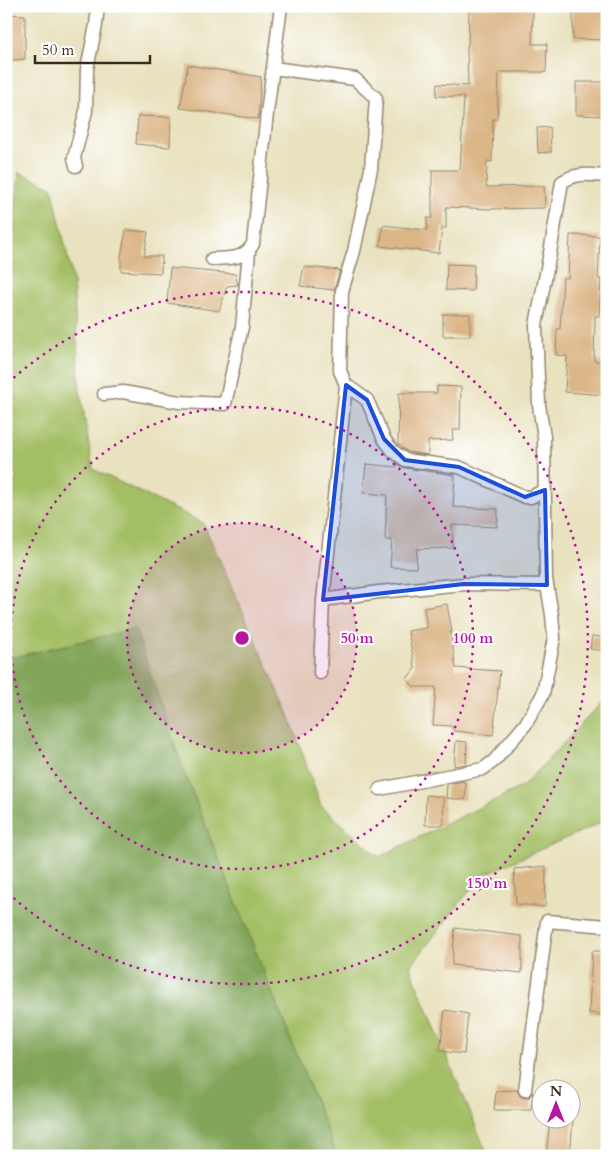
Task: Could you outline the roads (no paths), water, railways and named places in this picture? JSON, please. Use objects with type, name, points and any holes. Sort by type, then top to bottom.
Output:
[{"type":"street","points":[[76,166],[74,158],[86,111],[86,69],[96,26],[98,6]]},
{"type":"street","points":[[104,394],[123,392],[179,402],[225,404],[242,327],[249,252],[256,229],[281,6]]},
{"type":"street","points":[[273,68],[355,79],[376,98],[371,169],[354,252],[342,291],[340,371],[346,385],[323,600],[320,673]]},
{"type":"street","points":[[380,789],[483,769],[494,761],[525,726],[543,694],[554,638],[547,585],[544,437],[539,405],[536,325],[562,182],[571,176],[578,175],[607,176]]},
{"type":"street","points":[[212,259],[239,257],[249,252]]},
{"type":"street","points":[[346,385],[368,400],[384,439],[393,451],[405,460],[459,467],[525,497],[531,497],[545,490]]},
{"type":"street","points":[[323,600],[379,592],[464,584],[547,585]]},
{"type":"street","points":[[524,1090],[547,921],[607,926]]}]
